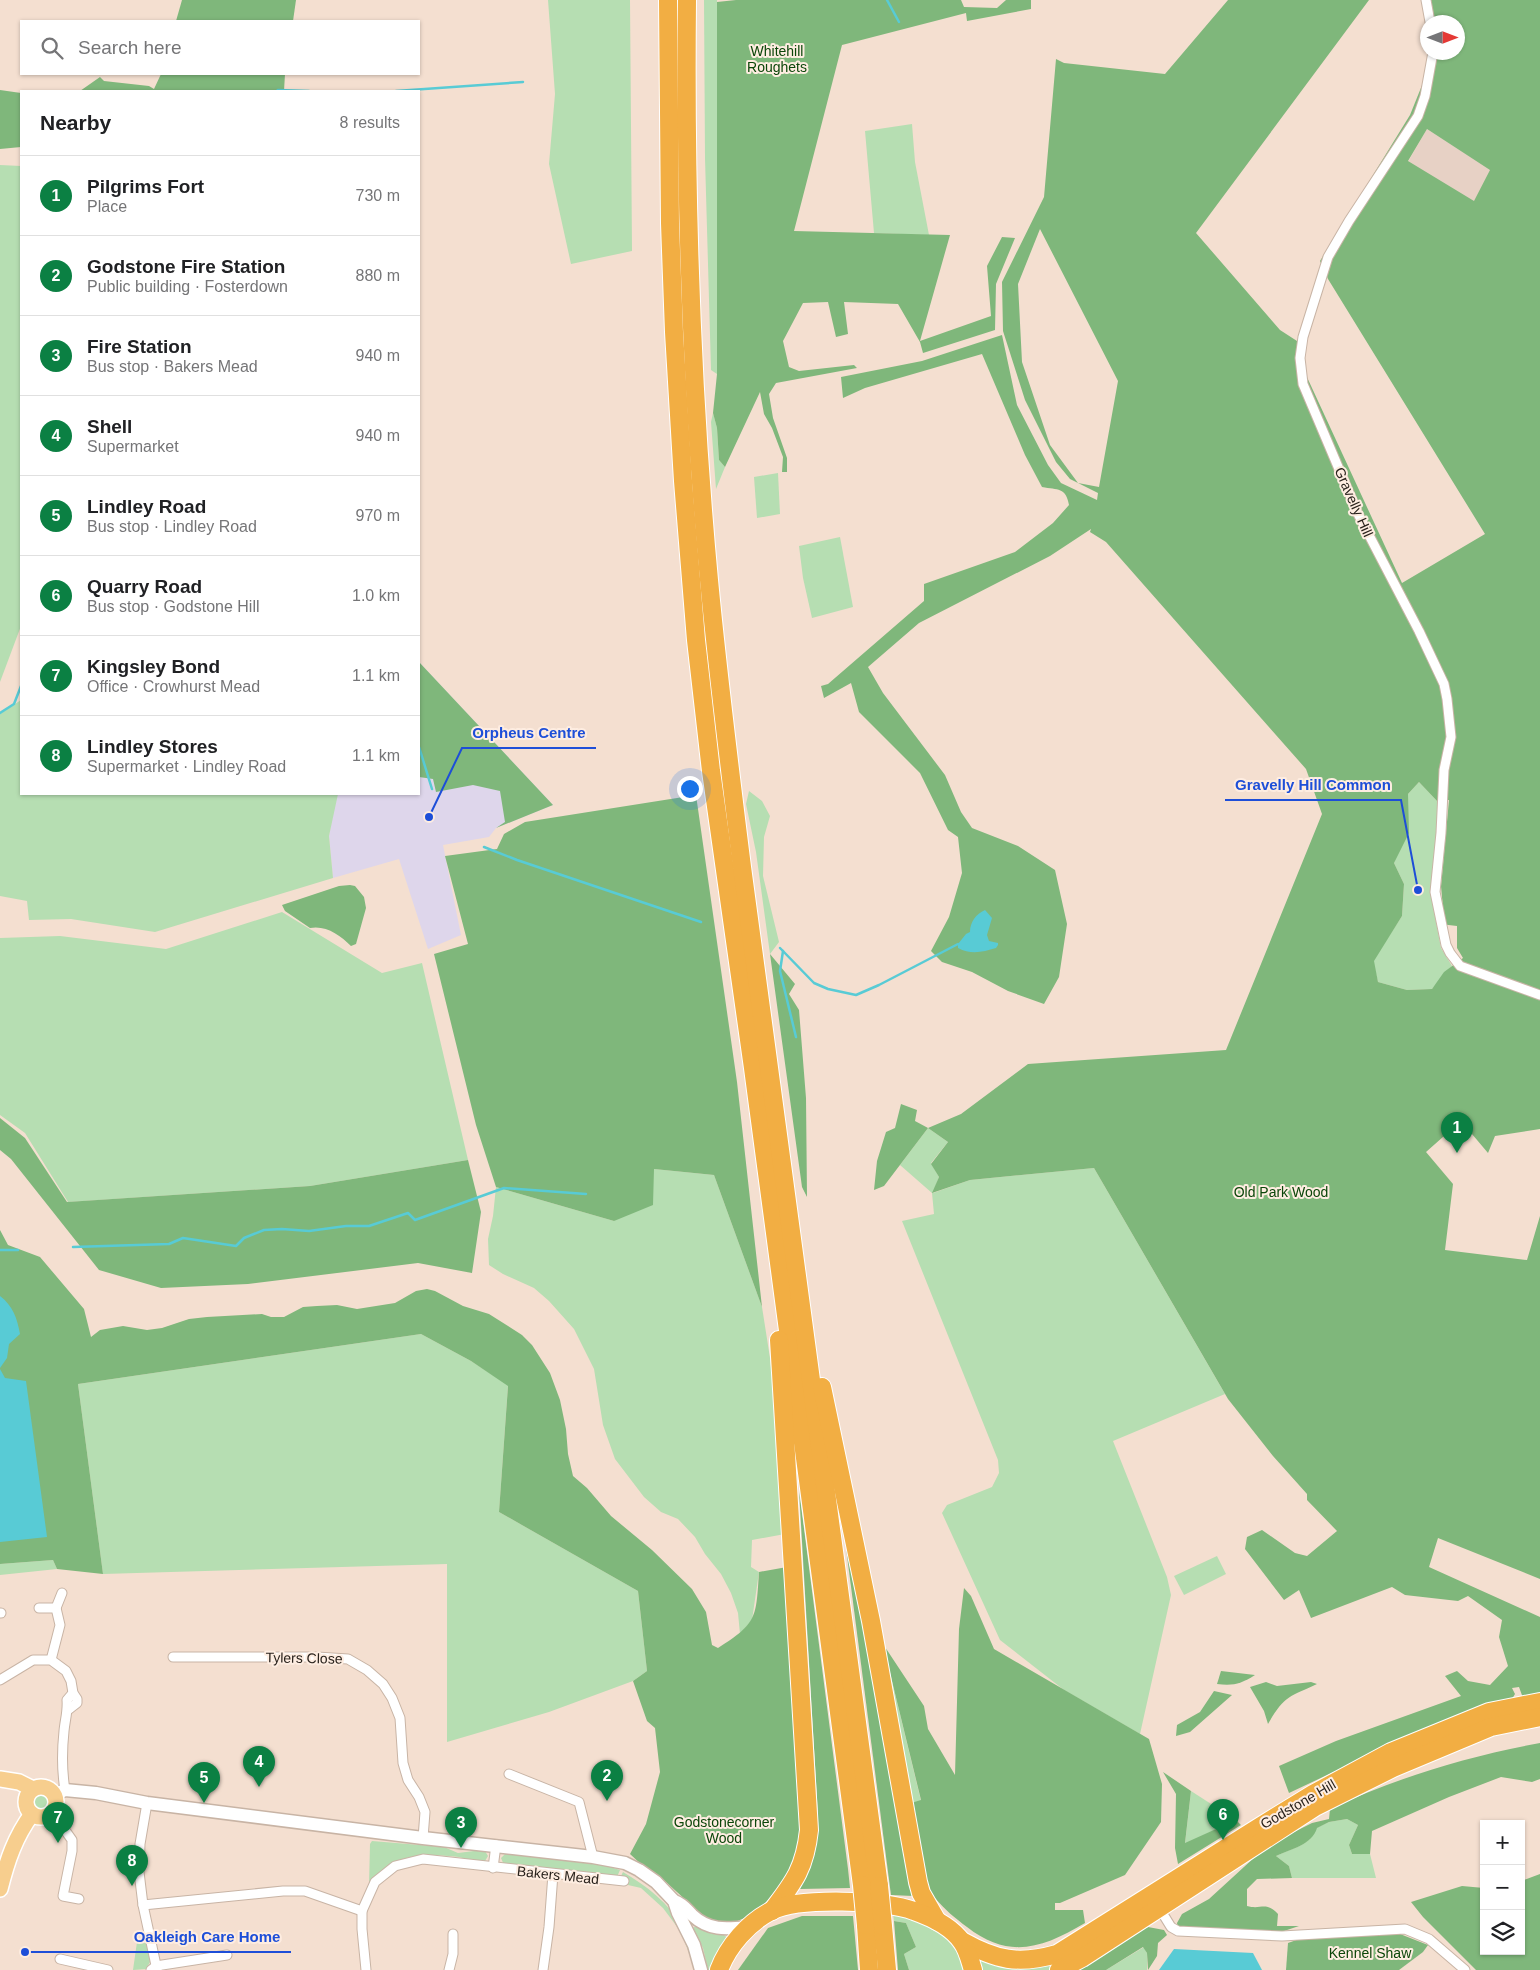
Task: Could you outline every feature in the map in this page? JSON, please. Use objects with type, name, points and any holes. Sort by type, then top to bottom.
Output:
[{"type":"highway","points":[[668,0],[669,185],[678,420],[690,582],[711,771],[775,1232],[870,1885],[883,1926],[887,1970]]},
{"type":"highway","points":[[687,0],[687,153],[690,274],[697,426],[708,571],[728,762],[796,1262],[870,1885],[866,1925],[869,1970]]},
{"type":"highway","points":[[719,1970],[726,1954],[748,1927],[772,1910],[790,1887],[800,1870],[807,1848],[809,1830],[782,1398],[775,1232]]},
{"type":"highway","points":[[796,1262],[871,1622],[918,1882],[921,1893],[937,1921]]},
{"type":"highway","name":"Godstone Hill","points":[[1059,1970],[1082,1958],[1153,1902],[1313,1794],[1391,1752],[1489,1712],[1540,1702]]},
{"type":"highway","name":"Godstone Hill","points":[[937,1921],[962,1941],[986,1954],[1009,1960],[1038,1959],[1057,1954],[1153,1902],[1315,1807],[1393,1768],[1491,1727],[1540,1717]]},
{"type":"highway","points":[[772,1910],[793,1905],[842,1901],[906,1908],[937,1921]]},
{"type":"highway","points":[[962,1941],[973,1970]]},
{"type":"main road","points":[[5,1780],[19,1782],[30,1794]]},
{"type":"main road","points":[[60,1793],[52,1812],[42,1817],[32,1814],[26,1806],[30,1794],[44,1787],[60,1793],[96,1792],[147,1803],[423,1838],[593,1856],[625,1864],[639,1870],[656,1882],[674,1901],[694,1945],[701,1970]]},
{"type":"main road","points":[[0,1889],[3,1863],[17,1836],[32,1814]]},
{"type":"main road","points":[[674,1901],[682,1904],[702,1923],[712,1928],[748,1927]]},
{"type":"street","points":[[1426,0],[1429,15]]},
{"type":"street","name":"Gravelly Hill","points":[[1432,60],[1425,96],[1418,116],[1348,221],[1328,257],[1302,338],[1300,358],[1303,384],[1358,514],[1418,630],[1446,691],[1450,713],[1451,737],[1444,770],[1441,833],[1435,892],[1446,943],[1450,953],[1460,966],[1540,995]]},
{"type":"street","points":[[51,1660],[60,1625],[56,1608],[62,1593]]},
{"type":"street","points":[[39,1608],[56,1608]]},
{"type":"street","name":"Tylers Close","points":[[173,1657],[348,1658],[368,1670],[382,1684],[392,1698],[400,1718],[403,1763],[408,1780],[419,1797],[424,1812],[423,1838]]},
{"type":"street","points":[[0,1680],[33,1660],[51,1660],[66,1671],[71,1681],[73,1693],[78,1699],[77,1703],[68,1710],[64,1731],[63,1780],[60,1793]]},
{"type":"street","points":[[510,1774],[579,1802],[593,1856]]},
{"type":"street","points":[[147,1803],[140,1844],[139,1872],[155,1969],[228,1956]]},
{"type":"street","points":[[52,1812],[72,1840],[72,1851],[63,1896],[79,1899]]},
{"type":"street","points":[[493,1868],[496,1845]]},
{"type":"street","name":"Bakers Mead","points":[[362,1911],[375,1882],[395,1866],[423,1860],[624,1881]]},
{"type":"street","points":[[543,1970],[549,1927],[553,1874]]},
{"type":"street","points":[[143,1905],[283,1891],[305,1891],[362,1911],[366,1970]]},
{"type":"street","points":[[1153,1902],[1171,1927],[1178,1931],[1282,1936],[1405,1929],[1429,1939],[1465,1970]]},
{"type":"street","points":[[449,1970],[453,1954],[453,1934]]},
{"type":"street","points":[[60,1959],[108,1970]]},
{"type":"shaded area","points":[[1427,129],[1491,170],[1474,202],[1408,162]]},
{"type":"shaded area","points":[[420,663],[553,805],[496,828],[489,837],[443,845],[461,935],[428,949],[399,859],[333,878],[329,836],[337,795],[420,795]]},
{"type":"green space","points":[[182,0],[296,0],[293,20],[176,20]]},
{"type":"green space","points":[[548,0],[630,0],[632,251],[571,264],[549,164],[555,94]]},
{"type":"green space","points":[[704,0],[717,0],[717,374],[711,370],[705,158]]},
{"type":"green space","name":"Whitehill Roughets","points":[[736,0],[961,0],[964,7],[997,8],[1006,0],[1031,0],[1031,9],[967,21],[966,13],[842,45],[794,231],[950,235],[920,341],[991,316],[987,266],[1002,237],[1015,238],[996,284],[995,330],[923,353],[920,342],[898,304],[844,302],[848,334],[836,337],[828,302],[803,303],[783,341],[789,367],[799,371],[854,365],[857,368],[776,383],[769,394],[773,418],[787,458],[787,472],[782,472],[783,457],[772,428],[764,414],[760,392],[725,467],[719,460],[717,428],[713,413],[717,374],[717,2]]},
{"type":"green space","name":"Old Park Wood","points":[[1228,0],[1369,0],[1196,233],[1280,330],[1297,341],[1306,375],[1402,583],[1485,534],[1328,279],[1320,261],[1410,115],[1432,60],[1465,60],[1465,15],[1434,15],[1431,0],[1540,0],[1540,1129],[1495,1136],[1488,1153],[1461,1121],[1426,1152],[1453,1184],[1445,1250],[1527,1260],[1540,1216],[1540,1579],[1438,1538],[1429,1567],[1540,1617],[1540,1695],[1523,1698],[1519,1687],[1512,1688],[1515,1694],[1509,1704],[1380,1750],[1289,1793],[1279,1766],[1336,1741],[1461,1696],[1445,1676],[1457,1671],[1468,1681],[1490,1685],[1508,1666],[1499,1637],[1502,1620],[1468,1596],[1458,1601],[1405,1595],[1392,1587],[1311,1618],[1299,1590],[1284,1600],[1245,1549],[1247,1537],[1262,1530],[1295,1553],[1307,1556],[1337,1531],[1307,1500],[1307,1494],[1273,1456],[1228,1399],[1094,1168],[970,1180],[932,1193],[939,1177],[931,1164],[948,1142],[928,1128],[961,1114],[1028,1064],[1226,1050],[1322,814],[1306,769],[1106,542],[1090,532],[1091,529],[1050,556],[919,623],[868,667],[883,693],[945,775],[961,812],[972,828],[1018,846],[1055,870],[1067,924],[1059,977],[1044,1004],[1008,991],[972,972],[942,962],[931,951],[949,917],[962,873],[958,837],[948,830],[920,773],[859,712],[851,683],[824,698],[821,686],[828,684],[924,601],[924,584],[1015,552],[1053,523],[1069,505],[1068,499],[1060,490],[1042,487],[1025,455],[982,354],[865,388],[843,398],[841,377],[922,361],[1002,335],[1017,405],[1048,465],[1061,483],[1097,500],[1098,493],[1078,483],[1070,479],[1056,462],[1025,400],[1003,331],[1002,282],[1044,197],[1056,59],[1064,63],[1165,74]],"holes":[[[1427,129],[1490,170],[1474,201],[1408,161]],[[1040,229],[1118,381],[1099,487],[1078,483],[1050,445],[1022,362],[1018,284]],[[1419,782],[1437,801],[1449,800],[1441,886],[1443,908],[1440,924],[1457,926],[1457,948],[1463,958],[1444,972],[1432,989],[1407,990],[1378,982],[1374,961],[1402,916],[1404,884],[1394,863],[1409,833],[1408,794]]]},
{"type":"green space","points":[[161,75],[285,75],[284,90],[81,90],[100,77],[104,81],[149,86],[154,89]]},
{"type":"green space","points":[[0,90],[20,93],[20,147],[0,149]]},
{"type":"green space","points":[[912,124],[915,162],[929,235],[874,233],[865,131]]},
{"type":"green space","points":[[0,165],[20,166],[20,629],[0,682]]},
{"type":"green space","points":[[713,413],[717,428],[719,460],[725,467],[716,489],[711,422]]},
{"type":"green space","points":[[778,473],[780,514],[757,518],[754,477]]},
{"type":"green space","points":[[840,537],[853,607],[812,618],[803,578],[799,546]]},
{"type":"green space","points":[[420,663],[553,805],[496,828],[505,822],[500,791],[473,785],[436,792],[433,779],[420,777]]},
{"type":"green space","points":[[20,701],[20,795],[338,795],[329,836],[333,878],[155,932],[71,919],[29,920],[27,901],[0,896],[0,714]]},
{"type":"green space","points":[[1419,782],[1437,801],[1438,825],[1431,895],[1441,948],[1452,966],[1432,989],[1407,990],[1378,982],[1373,961],[1402,916],[1404,884],[1394,863],[1408,794]]},
{"type":"green space","points":[[749,791],[762,801],[770,816],[764,837],[763,876],[779,942],[770,954],[756,852],[746,804]]},
{"type":"green space","points":[[696,795],[737,1082],[762,1307],[714,1175],[654,1169],[653,1205],[614,1221],[496,1187],[476,1125],[434,954],[468,944],[445,856],[497,849],[504,834],[525,822]]},
{"type":"green space","points":[[339,886],[355,886],[364,897],[366,908],[356,944],[351,946],[327,929],[310,928],[285,911],[282,905]]},
{"type":"green space","points":[[282,912],[382,973],[422,963],[468,1160],[310,1186],[68,1202],[25,1133],[0,1115],[0,938],[60,936],[166,949]]},
{"type":"green space","points":[[770,954],[795,984],[789,994],[799,1010],[806,1098],[807,1197],[802,1187]]},
{"type":"green space","points":[[901,1104],[917,1110],[915,1121],[928,1128],[884,1186],[874,1190],[877,1161],[886,1132],[895,1128]]},
{"type":"green space","points":[[0,1118],[25,1138],[67,1202],[310,1186],[468,1160],[481,1212],[472,1273],[418,1263],[248,1284],[161,1288],[99,1270],[11,1159],[0,1150]]},
{"type":"green space","points":[[928,1128],[948,1142],[931,1163],[939,1177],[933,1193],[970,1180],[1094,1168],[1225,1394],[1113,1441],[1167,1577],[1171,1595],[1140,1734],[1064,1690],[1000,1640],[942,1513],[947,1505],[992,1487],[999,1473],[998,1460],[902,1221],[934,1214],[932,1193],[900,1165]]},
{"type":"green space","points":[[654,1169],[714,1175],[762,1307],[770,1358],[780,1451],[785,1534],[752,1540],[751,1567],[759,1572],[752,1620],[740,1634],[738,1613],[731,1593],[721,1574],[705,1554],[695,1537],[678,1519],[661,1512],[644,1497],[615,1459],[603,1425],[594,1369],[574,1329],[549,1301],[534,1288],[503,1274],[489,1265],[488,1239],[496,1187],[614,1221]]},
{"type":"green space","name":"Godstonecorner Wood","points":[[0,1230],[8,1245],[40,1257],[84,1309],[91,1337],[100,1330],[123,1326],[147,1330],[162,1328],[189,1319],[207,1317],[262,1314],[271,1317],[284,1317],[303,1307],[317,1306],[337,1305],[357,1309],[395,1303],[416,1291],[427,1289],[435,1291],[463,1306],[489,1314],[522,1335],[532,1345],[550,1373],[560,1400],[573,1476],[587,1488],[611,1516],[652,1550],[692,1589],[706,1612],[712,1645],[718,1648],[748,1625],[755,1609],[759,1572],[787,1567],[801,1840],[788,1875],[766,1902],[752,1915],[730,1924],[704,1919],[700,1913],[666,1882],[658,1880],[630,1854],[646,1824],[660,1772],[655,1728],[647,1721],[633,1681],[647,1671],[638,1591],[499,1512],[508,1386],[471,1361],[421,1334],[78,1384],[103,1574],[57,1569],[53,1560],[0,1564]]},
{"type":"green space","points":[[421,1334],[471,1361],[508,1385],[499,1512],[638,1591],[647,1671],[633,1681],[549,1712],[447,1742],[447,1564],[103,1574],[78,1384]]},
{"type":"green space","points":[[799,1490],[850,1888],[800,1889],[815,1853],[818,1816]]},
{"type":"green space","points":[[843,1525],[846,1525],[913,1896],[891,1895]]},
{"type":"green space","points":[[1217,1556],[1226,1574],[1184,1595],[1174,1576]]},
{"type":"green space","points":[[53,1560],[57,1569],[0,1575],[0,1564]]},
{"type":"green space","points":[[964,1588],[971,1596],[994,1649],[1149,1739],[1162,1784],[1161,1822],[1125,1875],[1060,1903],[1055,1903],[1055,1910],[1083,1910],[1085,1923],[1055,1939],[1026,1947],[997,1944],[982,1937],[954,1917],[935,1898],[929,1897],[911,1803],[921,1800],[883,1644],[924,1706],[928,1729],[955,1775],[959,1629]]},
{"type":"green space","points":[[883,1644],[921,1801],[911,1803]]},
{"type":"green space","points":[[1221,1671],[1255,1675],[1237,1684],[1217,1684]]},
{"type":"green space","points":[[1266,1682],[1277,1686],[1311,1682],[1317,1684],[1283,1702],[1268,1724],[1264,1711],[1250,1687]]},
{"type":"green space","points":[[1214,1691],[1232,1695],[1190,1732],[1176,1736],[1177,1725],[1200,1712]]},
{"type":"green space","points":[[1540,1743],[1540,1779],[1532,1782],[1501,1777],[1449,1797],[1372,1831],[1370,1854],[1352,1854],[1349,1845],[1358,1825],[1347,1819],[1329,1822],[1317,1828],[1311,1839],[1294,1849],[1276,1856],[1289,1866],[1292,1878],[1257,1879],[1247,1889],[1247,1906],[1267,1907],[1274,1910],[1278,1914],[1277,1926],[1299,1926],[1281,1932],[1178,1929],[1177,1923],[1182,1914],[1209,1899],[1268,1845],[1312,1823],[1329,1819],[1330,1809],[1381,1787],[1433,1769],[1486,1754]]},
{"type":"green space","points":[[1163,1772],[1191,1791],[1185,1843],[1236,1820],[1241,1825],[1178,1864],[1175,1848],[1176,1794]]},
{"type":"green space","points":[[40,1791],[50,1798],[51,1802],[44,1812],[40,1813],[30,1806],[29,1802],[36,1792]]},
{"type":"green space","points":[[1191,1791],[1236,1820],[1185,1844]]},
{"type":"green space","points":[[1347,1819],[1358,1825],[1349,1845],[1352,1854],[1370,1854],[1376,1878],[1292,1878],[1289,1866],[1276,1856],[1294,1849],[1310,1839],[1316,1828],[1329,1822]]},
{"type":"green space","points":[[372,1841],[444,1847],[458,1853],[482,1850],[488,1856],[485,1861],[478,1862],[459,1857],[426,1855],[410,1857],[391,1865],[369,1886],[370,1844]]},
{"type":"green space","points":[[507,1852],[603,1865],[620,1870],[617,1877],[504,1865],[501,1858]]},
{"type":"green space","points":[[623,1872],[657,1896],[671,1911],[687,1936],[694,1966],[681,1932],[663,1908],[641,1888],[628,1885],[629,1879],[620,1878]]},
{"type":"green space","points":[[1540,1874],[1540,1970],[1476,1970],[1423,1917],[1411,1902],[1462,1886],[1480,1888],[1480,1955],[1525,1955],[1525,1880]]},
{"type":"green space","points":[[893,1913],[924,1922],[934,1928],[951,1944],[967,1970],[909,1970],[904,1954],[916,1947],[906,1923],[894,1921]]},
{"type":"green space","points":[[802,1916],[853,1916],[858,1970],[738,1970],[768,1928]]},
{"type":"green space","points":[[894,1921],[906,1923],[916,1947],[904,1954],[909,1970],[898,1970]]},
{"type":"green space","points":[[696,1926],[713,1934],[724,1935],[731,1941],[716,1970],[708,1970],[703,1948],[693,1928]]},
{"type":"green space","points":[[1148,1927],[1164,1930],[1167,1935],[1158,1943],[1157,1956],[1148,1970],[1147,1953],[1143,1947],[1106,1970],[1078,1970],[1122,1939]]},
{"type":"green space","name":"Kennel Shaw","points":[[1400,1934],[1428,1945],[1423,1952],[1399,1970],[1286,1970],[1288,1943],[1302,1938]]},
{"type":"green space","points":[[137,1942],[147,1943],[150,1962],[146,1969],[133,1970]]},
{"type":"green space","points":[[1144,1947],[1147,1953],[1147,1970],[1106,1970]]},
{"type":"green space","points":[[972,1953],[1060,1958],[1056,1966],[1050,1970],[979,1970]]},
{"type":"water","points":[[985,910],[992,918],[987,935],[989,941],[998,943],[996,948],[982,952],[972,952],[958,948],[958,944],[970,932],[974,919]]},
{"type":"water","points":[[0,1296],[14,1313],[20,1334],[9,1344],[7,1358],[0,1368]]},
{"type":"water","points":[[0,1369],[5,1378],[26,1381],[47,1537],[0,1542]]},
{"type":"water","points":[[1174,1949],[1253,1953],[1262,1970],[1159,1970]]},
{"type":"waterway","points":[[887,0],[899,22]]},
{"type":"waterway","points":[[410,90],[523,82]]},
{"type":"waterway","points":[[0,713],[14,704],[20,689]]},
{"type":"waterway","points":[[420,750],[432,789]]},
{"type":"waterway","points":[[484,847],[517,860],[701,922]]},
{"type":"waterway","points":[[780,948],[814,983],[828,989],[856,995],[958,944]]},
{"type":"waterway","points":[[783,951],[780,971],[796,1037]]},
{"type":"waterway","points":[[73,1247],[169,1244],[183,1238],[236,1246],[244,1238],[264,1230],[309,1231],[346,1226],[369,1226],[408,1213],[415,1220],[504,1188],[586,1194]]},
{"type":"waterway","points":[[0,1250],[18,1250]]},
{"type":"place","name":"Orpheus Centre","points":[[429,817]]},
{"type":"place","name":"Gravelly Hill Common","points":[[1418,890]]},
{"type":"place","name":"Pilgrims Fort","points":[[1457,1153]]},
{"type":"place","name":"Shell","points":[[259,1787]]},
{"type":"place","name":"Godstone Fire Station","points":[[607,1801]]},
{"type":"place","name":"Lindley Road","points":[[204,1803]]},
{"type":"place","name":"Quarry Road","points":[[1223,1840]]},
{"type":"place","name":"Kingsley Bond","points":[[58,1843]]},
{"type":"place","name":"Fire Station","points":[[461,1848]]},
{"type":"place","name":"Lindley Stores","points":[[132,1886]]},
{"type":"place","name":"Oakleigh Care Home","points":[[25,1952]]}]
